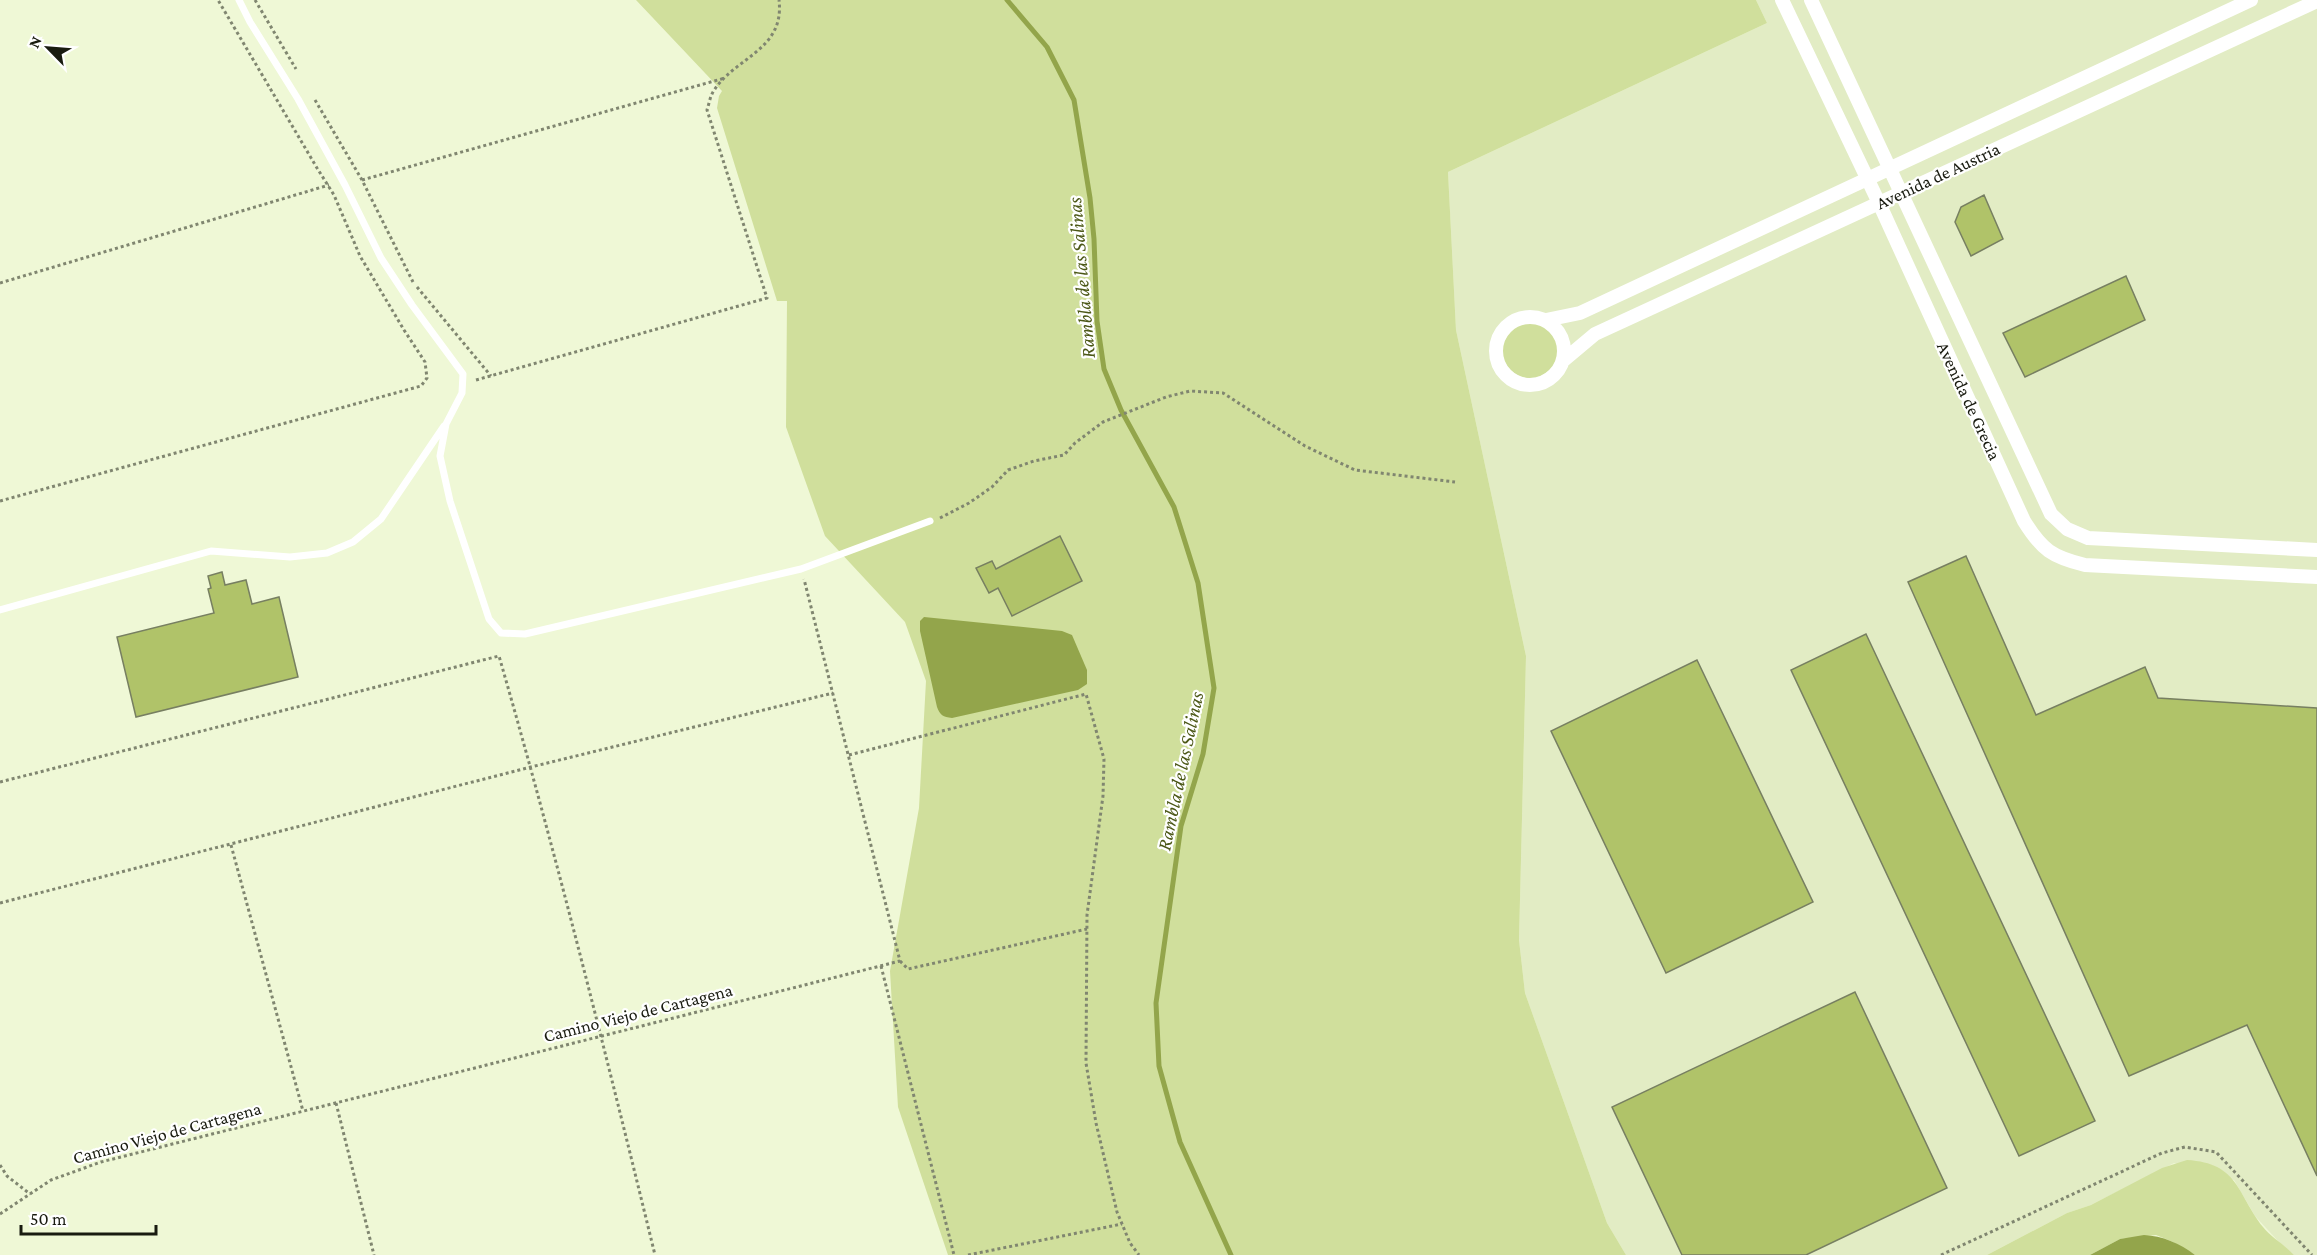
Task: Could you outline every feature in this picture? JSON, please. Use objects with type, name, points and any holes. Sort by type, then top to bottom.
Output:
[{"type":"street","name":"Avenida de Grecia","points":[[1782,0],[1866,180],[1879,203],[2024,521],[2037,542],[2060,559],[2085,565],[2317,577]]},
{"type":"street","name":"Avenida de Grecia","points":[[1811,0],[2051,514],[2067,529],[2088,538],[2317,550]]},
{"type":"street","name":"Avenida de Austria","points":[[1546,320],[1580,313],[2251,0]]},
{"type":"street","name":"Avenida de Austria","points":[[1564,360],[1595,334],[2317,1]]},
{"type":"street","points":[[1524,316],[1535,316],[1546,320],[1562,336],[1565,348],[1564,360],[1559,370],[1551,378],[1530,385],[1519,383],[1509,378],[1501,370],[1496,348],[1498,337],[1513,320],[1524,316]]},
{"type":"lane","points":[[0,610],[211,550],[290,557],[327,553],[353,542],[381,519],[446,424],[462,393],[463,374],[412,305],[381,258],[304,109],[250,22],[239,0]]},
{"type":"lane","points":[[446,424],[440,456],[450,501],[489,619],[501,633],[525,634],[801,569],[930,521]]},
{"type":"path","points":[[0,501],[421,386],[427,378],[425,362],[360,256],[334,195],[218,0]]},
{"type":"path","points":[[255,0],[298,72]]},
{"type":"path","points":[[310,92],[362,180],[414,284],[491,376],[767,298],[707,110],[712,92],[730,72],[754,55],[771,39],[781,11],[779,0]]},
{"type":"path","points":[[362,180],[725,78]]},
{"type":"path","points":[[0,283],[328,185]]},
{"type":"path","points":[[930,521],[950,514],[969,503],[992,487],[1008,470],[1034,461],[1064,455],[1093,428],[1115,416],[1166,397],[1197,391],[1223,393],[1305,446],[1355,470],[1455,482]]},
{"type":"path","points":[[801,569],[900,961],[908,969],[1087,928]]},
{"type":"path","points":[[0,782],[499,656],[531,767],[655,1255]]},
{"type":"path","points":[[0,903],[531,767],[833,693]]},
{"type":"path","points":[[849,755],[1086,694],[1104,759],[1103,796],[1087,928],[1086,1063],[1096,1123],[1117,1212],[1139,1255]]},
{"type":"path","points":[[231,845],[303,1111]]},
{"type":"path","name":"Camino Viejo de Cartagena","points":[[0,1214],[51,1180],[100,1162],[900,961]]},
{"type":"path","points":[[881,965],[954,1255]]},
{"type":"path","points":[[336,1103],[374,1255]]},
{"type":"path","points":[[1941,1255],[2162,1153],[2185,1148],[2216,1152],[2312,1255]]},
{"type":"path","points":[[0,1165],[7,1176],[30,1194]]},
{"type":"path","points":[[970,1255],[1122,1224]]},
{"type":"shaded area","points":[[636,0],[1756,0],[1767,23],[1448,172],[1456,330],[1526,656],[1519,940],[1525,993],[1607,1223],[1626,1255],[948,1255],[898,1107],[890,971],[919,808],[926,681],[905,622],[825,536],[786,427],[787,301],[777,301],[717,108],[722,91]]},
{"type":"shaded area","points":[[1756,0],[2317,0],[2317,1255],[2294,1255],[2278,1241],[2255,1216],[2234,1180],[2174,1163],[2091,1205],[2067,1213],[1987,1255],[1626,1255],[1607,1223],[1525,993],[1519,940],[1526,656],[1456,330],[1448,172],[1767,23]]},
{"type":"shaded area","points":[[1530,322],[1541,324],[1550,330],[1556,339],[1558,350],[1556,361],[1550,370],[1541,376],[1530,378],[1519,376],[1510,370],[1504,361],[1502,350],[1504,339],[1510,330],[1519,324]]},
{"type":"shaded area","points":[[924,617],[1062,631],[1072,635],[1087,670],[1087,684],[1078,690],[952,718],[944,716],[937,707],[920,631],[920,621]]},
{"type":"shaded area","points":[[2187,1160],[2204,1162],[2227,1174],[2235,1182],[2263,1227],[2294,1255],[2195,1255],[2156,1235],[2120,1239],[2090,1255],[1987,1255],[2067,1213],[2091,1205],[2162,1168]]},
{"type":"shaded area","points":[[2144,1235],[2171,1241],[2195,1255],[2090,1255],[2120,1239]]},
{"type":"building","points":[[1984,195],[2003,239],[1971,256],[1955,222],[1961,207]]},
{"type":"building","points":[[2126,276],[2145,320],[2025,377],[2003,333]]},
{"type":"building","points":[[1060,536],[1082,581],[1012,616],[998,588],[989,593],[976,568],[992,561],[996,569]]},
{"type":"building","points":[[1966,556],[2036,715],[2145,667],[2158,698],[2317,708],[2317,1176],[2247,1025],[2129,1076],[1908,582]]},
{"type":"building","points":[[222,572],[225,585],[246,580],[252,604],[279,597],[298,677],[136,717],[117,637],[214,613],[208,589],[211,588],[208,576]]},
{"type":"building","points":[[1866,634],[2095,1121],[2019,1156],[1791,670]]},
{"type":"building","points":[[1697,660],[1813,902],[1666,973],[1551,731]]},
{"type":"building","points":[[1855,992],[1947,1188],[1806,1255],[1682,1255],[1612,1107]]},
{"type":"waterway","name":"Rambla de las Salinas","points":[[1007,0],[1047,47],[1074,100],[1090,198],[1097,321],[1104,369],[1121,410],[1174,507],[1198,583],[1214,688],[1203,754],[1181,826],[1156,1003],[1159,1066],[1180,1142],[1231,1255]]}]
